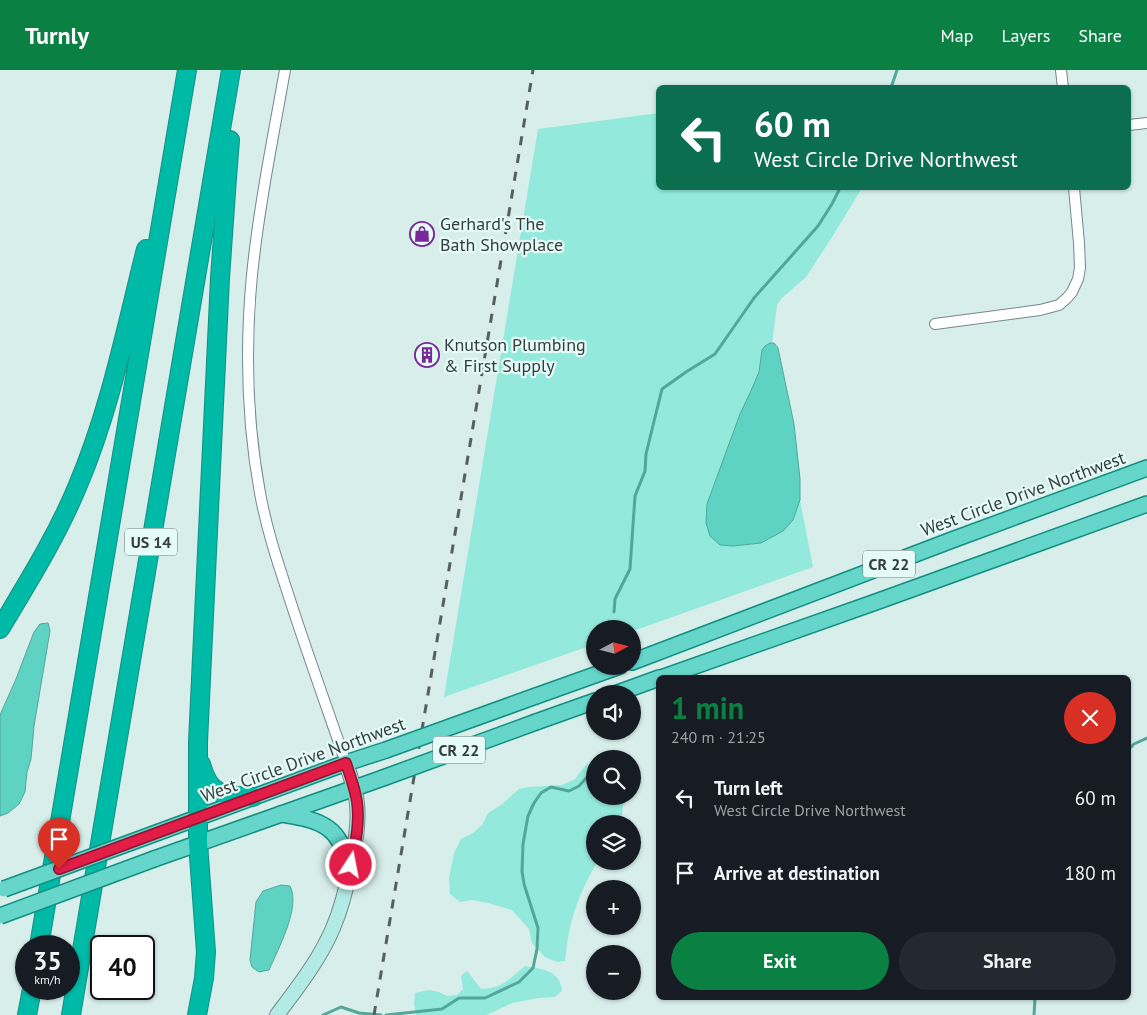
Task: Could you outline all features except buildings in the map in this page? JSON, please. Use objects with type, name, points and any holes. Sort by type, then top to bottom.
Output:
[{"type":"highway","name":"US 14","points":[[41,935],[187,70]]},
{"type":"highway","name":"US 14","points":[[71,1015],[231,70]]},
{"type":"highway","points":[[197,1015],[204,978],[206,952],[198,843],[198,754],[220,278],[226,178],[239,70]]},
{"type":"highway","points":[[0,629],[42,560],[78,484],[93,446],[115,373],[179,117]]},
{"type":"highway","points":[[198,754],[204,776],[213,788],[233,796],[253,797]]},
{"type":"highway","points":[[27,1015],[30,1000]]},
{"type":"main road","name":"West Circle Drive Northwest","points":[[641,659],[1147,468]]},
{"type":"main road","name":"CR 22","points":[[668,675],[1147,504]]},
{"type":"main road","name":"West Circle Drive Northwest","points":[[2,890],[346,763],[595,675]]},
{"type":"main road","name":"CR 22","points":[[640,685],[656,679]]},
{"type":"main road","name":"CR 22","points":[[0,916],[154,858],[586,704]]},
{"type":"main road","points":[[280,814],[310,819],[328,828],[335,834],[343,850],[348,882]]},
{"type":"street","points":[[277,1015],[313,965],[327,941],[342,906],[357,827],[357,802],[354,788],[270,536],[259,487],[250,421],[248,346],[252,274],[285,70]]},
{"type":"street","points":[[1060,70],[1062,85]]},
{"type":"street","points":[[1131,125],[1147,123]]},
{"type":"street","points":[[935,324],[1040,310],[1059,305],[1067,298],[1078,279],[1080,268],[1074,190]]},
{"type":"shaded area","points":[[656,113],[656,190],[861,190],[806,277],[782,298],[777,305],[771,352],[813,567],[641,628],[641,620],[586,620],[586,647],[444,697],[538,129]]},
{"type":"shaded area","points":[[770,343],[774,343],[778,348],[794,424],[800,479],[800,500],[793,520],[783,531],[761,543],[733,546],[720,545],[710,536],[706,523],[707,504],[740,414],[759,372],[762,350]]},
{"type":"shaded area","points":[[48,623],[50,631],[25,792],[19,804],[8,813],[0,816],[0,715],[34,632],[40,624]]},
{"type":"shaded area","points":[[586,765],[586,805],[623,805],[622,815],[586,815],[586,870],[593,870],[588,880],[586,880],[573,915],[565,961],[557,962],[545,957],[532,943],[529,929],[512,910],[472,900],[460,902],[450,894],[449,878],[454,853],[461,839],[473,833],[482,825],[488,813],[501,805],[519,789],[562,785],[575,779]]},
{"type":"shaded area","points":[[281,885],[290,886],[293,895],[291,916],[269,970],[259,972],[252,967],[250,960],[256,902],[263,891]]},
{"type":"shaded area","points":[[525,966],[544,970],[554,975],[561,984],[562,991],[555,997],[512,1003],[487,1015],[416,1015],[415,993],[429,990],[447,996],[457,995],[463,989],[461,976],[467,971],[481,989],[495,987],[506,982]]},
{"type":"waterway","points":[[892,85],[897,70]]},
{"type":"waterway","points":[[614,612],[615,599],[630,569],[635,496],[645,471],[646,454],[662,389],[715,354],[754,298],[818,226],[839,190]]},
{"type":"waterway","points":[[1131,747],[1147,738]]},
{"type":"waterway","points":[[386,1015],[442,1009],[459,998],[485,998],[519,982],[533,968],[537,949],[538,928],[524,884],[522,871],[523,844],[528,816],[541,793],[551,787],[569,791],[579,786],[586,778]]},
{"type":"waterway","points":[[1034,1015],[1035,1000]]},
{"type":"waterway","points":[[323,1015],[341,1007],[359,1013],[381,1015]]},
{"type":"railway","points":[[374,1015],[533,70]]},
{"type":"place","name":"Gerhard's The Bath Showplace","points":[[422,234]]},
{"type":"place","name":"Knutson Plumbing & First Supply","points":[[427,355]]},
{"type":"route","points":[[59,869],[346,763],[354,788],[358,814],[351,865]]}]
